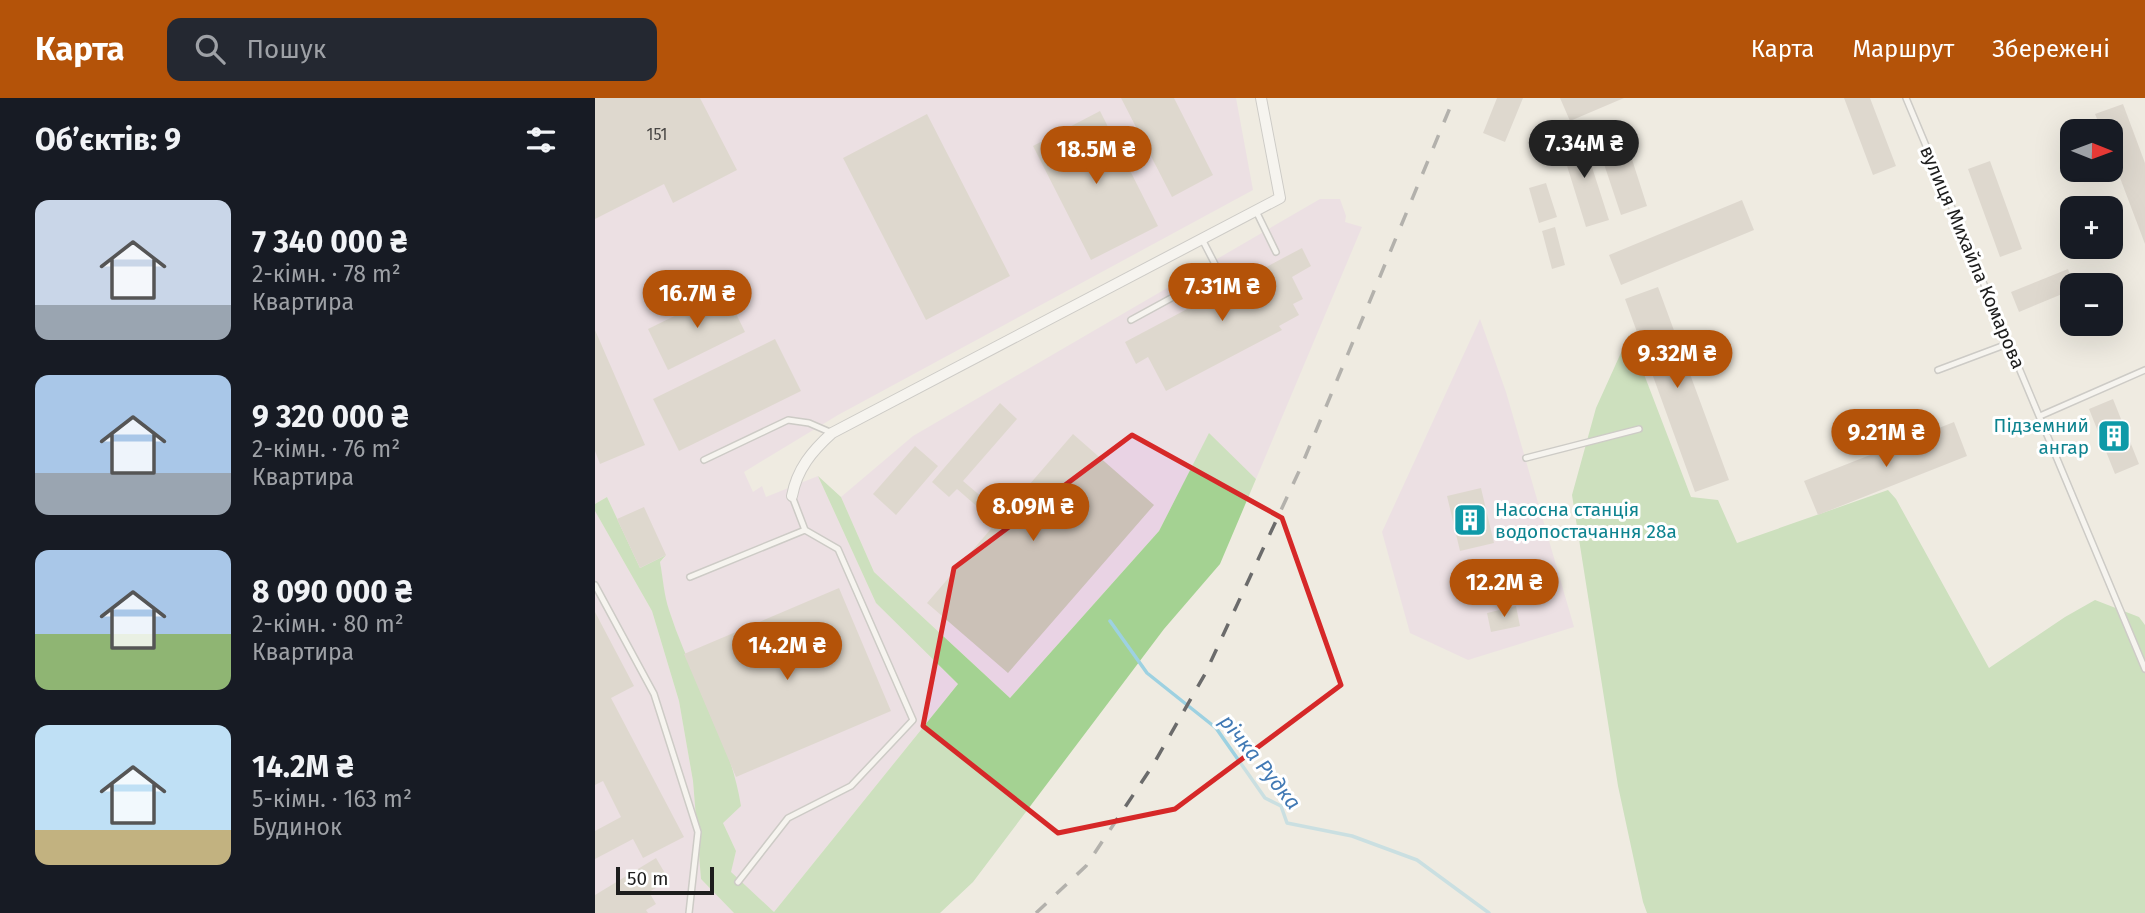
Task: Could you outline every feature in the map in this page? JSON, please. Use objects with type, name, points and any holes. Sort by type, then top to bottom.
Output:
[{"type":"street","points":[[792,496],[795,480],[803,465],[832,433],[1280,198],[1261,98]]},
{"type":"lane","name":"вулиця Михайла Комарова","points":[[1906,98],[2145,669]]},
{"type":"lane","points":[[1256,211],[1276,252]]},
{"type":"lane","points":[[1131,320],[1219,272],[1202,239]]},
{"type":"lane","points":[[1938,370],[2010,343]]},
{"type":"lane","points":[[2040,416],[2145,370]]},
{"type":"lane","points":[[704,460],[788,420],[809,423],[832,433]]},
{"type":"lane","points":[[1526,458],[1639,429]]},
{"type":"lane","points":[[738,882],[788,818],[851,786],[913,720],[838,549],[805,530],[792,496]]},
{"type":"lane","points":[[690,577],[805,530]]},
{"type":"lane","points":[[595,585],[654,694],[698,832],[689,913]]},
{"type":"highlighted area","points":[[1132,435],[1282,518],[1341,685],[1175,809],[1058,833],[923,726],[954,568]]},
{"type":"shaded area","points":[[595,98],[1236,98],[1253,190],[838,415],[744,472],[753,492],[762,486],[766,497],[818,476],[876,603],[958,684],[774,912],[730,872],[736,851],[723,823],[684,654],[665,599],[660,562],[665,557],[640,568],[607,497],[595,504]]},
{"type":"shaded area","points":[[1320,199],[1340,199],[1346,216],[1345,222],[1362,227],[1256,479],[1209,434],[1159,531],[1010,698],[874,572],[841,497],[913,436]]},
{"type":"shaded area","points":[[1480,319],[1506,392],[1574,627],[1468,660],[1410,633],[1382,532]]},
{"type":"shaded area","points":[[595,511],[652,611],[679,701],[693,781],[701,879],[734,913],[595,913]]},
{"type":"green space","points":[[1629,335],[1691,497],[1718,500],[1737,543],[1888,490],[1896,499],[1989,668],[2095,600],[2139,617],[2145,625],[2145,913],[1647,913],[1618,786],[1572,495],[1596,408]]},
{"type":"green space","points":[[1209,433],[1256,479],[1220,564],[1164,629],[973,882],[940,913],[734,913],[701,879],[693,781],[679,701],[652,611],[595,511],[595,504],[607,497],[640,568],[666,555],[660,562],[669,610],[719,731],[736,780],[741,806],[723,823],[736,851],[731,872],[774,912],[958,684],[876,603],[818,476],[841,497],[874,572],[1010,698],[1159,531]]},
{"type":"building","points":[[595,98],[700,98],[737,170],[673,203],[664,184],[595,219]]},
{"type":"building","points":[[1121,98],[1174,98],[1213,175],[1172,197]]},
{"type":"building","points":[[1497,98],[1523,98],[1505,142],[1483,133]]},
{"type":"building","points":[[1560,98],[1624,98],[1570,121]]},
{"type":"building","points":[[1844,98],[1870,98],[1896,166],[1873,175]]},
{"type":"building","points":[[2123,104],[2145,163],[2145,244],[2122,182],[2123,119],[2097,119],[2095,114]]},
{"type":"building","points":[[1100,111],[1158,226],[1091,260],[1033,146]]},
{"type":"building","points":[[927,114],[1010,276],[926,320],[843,158]]},
{"type":"building","points":[[1620,122],[1647,206],[1621,215],[1593,131]]},
{"type":"building","points":[[1581,133],[1609,220],[1586,227],[1559,140]]},
{"type":"building","points":[[1990,161],[2022,249],[2000,257],[1968,169]]},
{"type":"building","points":[[1546,183],[1557,217],[1539,223],[1529,188]]},
{"type":"building","points":[[1742,200],[1754,230],[1621,285],[1609,255]]},
{"type":"building","points":[[1555,227],[1565,265],[1552,269],[1542,231]]},
{"type":"building","points":[[1302,248],[1311,266],[1292,277],[1303,299],[1293,304],[1299,315],[1279,326],[1282,330],[1166,391],[1148,357],[1136,364],[1125,342]]},
{"type":"building","points":[[2068,269],[2070,273],[2060,273],[2060,295],[2019,312],[2011,292]]},
{"type":"building","points":[[1658,287],[1729,480],[1695,492],[1625,299]]},
{"type":"building","points":[[725,291],[745,332],[668,370],[648,329]]},
{"type":"building","points":[[595,330],[645,445],[600,464],[595,451]]},
{"type":"building","points":[[775,339],[801,391],[679,451],[653,399]]},
{"type":"building","name":"Підземний ангар","points":[[2113,399],[2139,464],[2115,474],[2089,409]]},
{"type":"building","points":[[1000,403],[1017,419],[963,481],[1003,515],[1073,434],[1154,505],[1008,673],[927,603],[996,523],[957,489],[949,497],[932,482]]},
{"type":"building","points":[[1954,422],[1967,456],[1818,515],[1804,481]]},
{"type":"building","points":[[915,446],[938,466],[896,515],[873,494]]},
{"type":"building","name":"Насосна станція водопостачання 28а","points":[[1481,488],[1494,543],[1460,551],[1447,496]]},
{"type":"building","points":[[644,507],[666,555],[640,568],[617,519]]},
{"type":"building","points":[[839,588],[891,711],[736,777],[684,654]]},
{"type":"building","points":[[1516,606],[1520,626],[1491,632],[1487,613]]},
{"type":"building","points":[[595,612],[634,686],[611,698],[684,837],[643,858],[633,839],[595,859],[595,831],[621,817],[603,781],[595,785]]},
{"type":"building","points":[[656,858],[669,880],[649,892],[656,904],[646,910],[648,913],[595,913],[595,895]]},
{"type":"waterway","name":"річка Рудка","points":[[1110,621],[1147,673],[1216,728],[1265,798],[1281,806],[1287,823],[1352,836],[1417,860],[1489,913]]},
{"type":"railway","points":[[1036,913],[1086,866],[1153,765],[1205,674],[1301,467],[1454,98]]},
{"type":"place","name":"Підземний ангар","points":[[2114,436]]},
{"type":"place","name":"Насосна станція водопостачання 28а","points":[[1470,520]]}]
